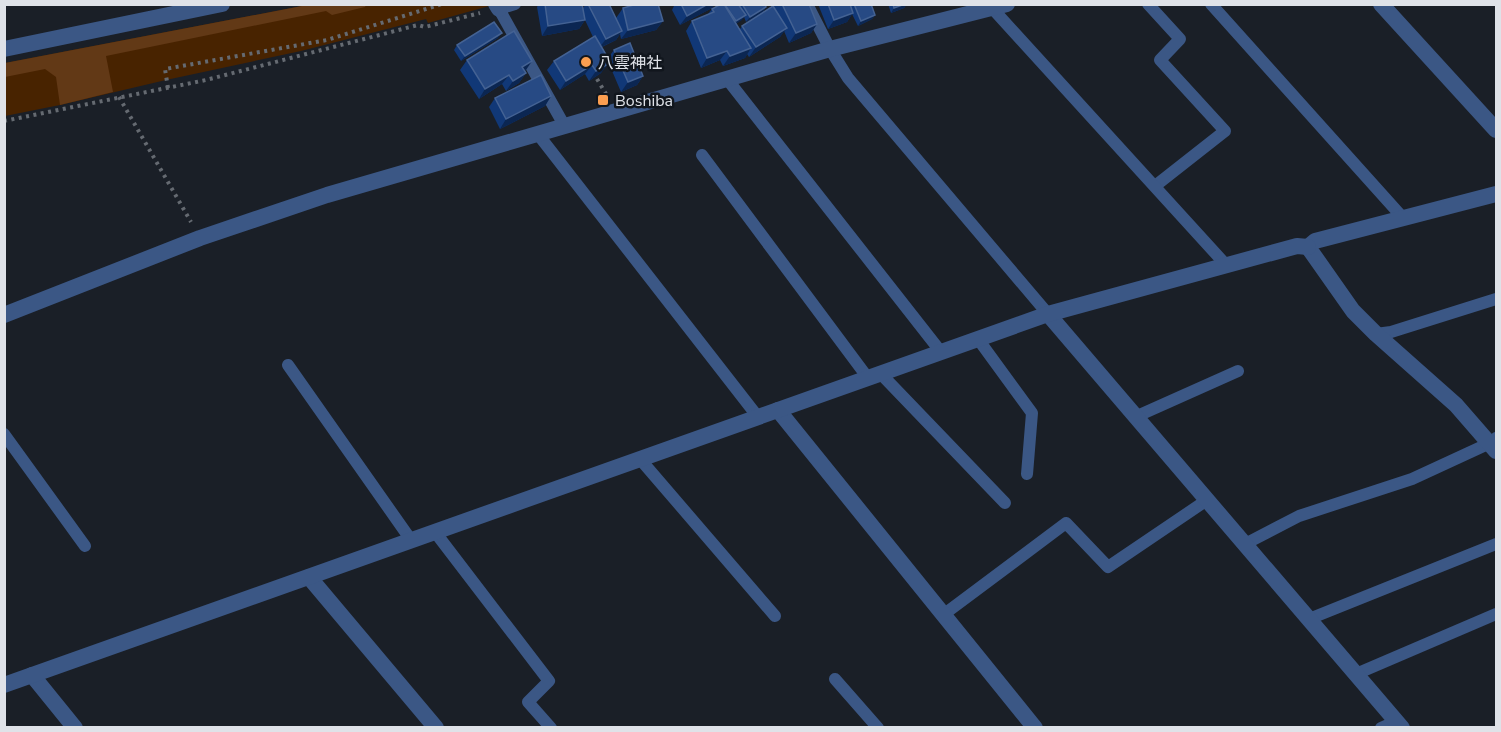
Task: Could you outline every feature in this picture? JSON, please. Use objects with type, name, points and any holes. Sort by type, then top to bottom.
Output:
[{"type":"street","points":[[4,49],[222,4]]},
{"type":"street","points":[[1381,4],[1497,130]]},
{"type":"street","points":[[4,315],[200,238],[327,195],[830,49],[999,6]]},
{"type":"street","points":[[4,685],[1048,314],[1297,246],[1308,247],[1315,241],[1497,194]]},
{"type":"street","points":[[1308,247],[1353,311],[1456,405],[1494,444]]},
{"type":"street","points":[[1048,314],[1356,674],[1393,725]]},
{"type":"street","points":[[778,410],[1035,728]]},
{"type":"street","points":[[309,577],[436,728]]},
{"type":"street","points":[[32,675],[75,728]]},
{"type":"lane","points":[[515,4],[497,7],[564,125]]},
{"type":"lane","points":[[807,4],[830,49],[849,78],[1048,314]]},
{"type":"lane","points":[[1148,4],[1180,39],[1160,60],[1226,131],[1155,186]]},
{"type":"lane","points":[[1211,4],[1404,219]]},
{"type":"lane","points":[[999,6],[1227,266]]},
{"type":"lane","points":[[727,79],[941,352]]},
{"type":"lane","points":[[537,133],[758,417]]},
{"type":"lane","points":[[702,155],[875,376],[1005,503]]},
{"type":"lane","points":[[1376,334],[1391,332],[1497,299]]},
{"type":"lane","points":[[978,339],[1032,414],[1027,474]]},
{"type":"lane","points":[[288,365],[411,540]]},
{"type":"lane","points":[[1135,417],[1238,371]]},
{"type":"lane","points":[[4,434],[85,546]]},
{"type":"lane","points":[[1245,544],[1299,516],[1412,479],[1494,444]]},
{"type":"lane","points":[[640,459],[775,616]]},
{"type":"lane","points":[[943,615],[1066,523],[1108,567],[1207,500]]},
{"type":"lane","points":[[435,532],[549,681],[528,702],[551,728]]},
{"type":"lane","points":[[1309,619],[1497,544]]},
{"type":"lane","points":[[1356,674],[1497,614]]},
{"type":"lane","points":[[835,679],[878,728]]},
{"type":"path","points":[[168,88],[165,69],[327,40],[442,4]]},
{"type":"path","points":[[4,121],[168,88],[418,25],[425,27],[497,7]]},
{"type":"path","points":[[119,97],[200,238]]},
{"type":"shaded area","points":[[307,5],[493,5],[428,23],[426,19],[301,51],[5,116],[5,63]]},
{"type":"shaded area","points":[[307,5],[366,5],[332,15],[326,11],[106,56],[113,92],[60,105],[56,77],[45,69],[5,77],[5,63]]},
{"type":"building","points":[[545,4],[582,4],[585,20],[548,26]]},
{"type":"building","points":[[588,4],[609,4],[622,31],[606,39]]},
{"type":"building","points":[[637,4],[658,4],[663,21],[628,30],[623,8]]},
{"type":"building","points":[[681,4],[708,4],[687,16]]},
{"type":"building","points":[[724,4],[751,48],[730,56],[727,51],[707,58],[692,21],[714,12],[712,9]]},
{"type":"building","points":[[726,4],[738,4],[746,15],[736,21]]},
{"type":"building","points":[[742,4],[765,4],[766,7],[750,17]]},
{"type":"building","points":[[782,4],[809,4],[817,24],[796,33]]},
{"type":"building","points":[[828,4],[850,4],[853,13],[834,20]]},
{"type":"building","points":[[854,4],[871,4],[875,15],[861,21]]},
{"type":"building","points":[[893,4],[905,4],[894,8]]},
{"type":"building","points":[[773,6],[787,28],[756,47],[742,26]]},
{"type":"building","points":[[494,22],[502,33],[465,56],[457,45]]},
{"type":"building","points":[[514,31],[532,61],[522,67],[526,73],[513,81],[509,75],[485,89],[467,60]]},
{"type":"building","points":[[595,36],[608,58],[605,60],[608,64],[596,71],[592,65],[566,81],[554,61]]},
{"type":"building","points":[[630,43],[643,76],[628,82],[614,50]]},
{"type":"building","points":[[541,75],[551,96],[506,119],[495,98]]},
{"type":"place","name":"八雲神社","points":[[586,62]]},
{"type":"place","name":"Boshiba","points":[[603,100]]}]
